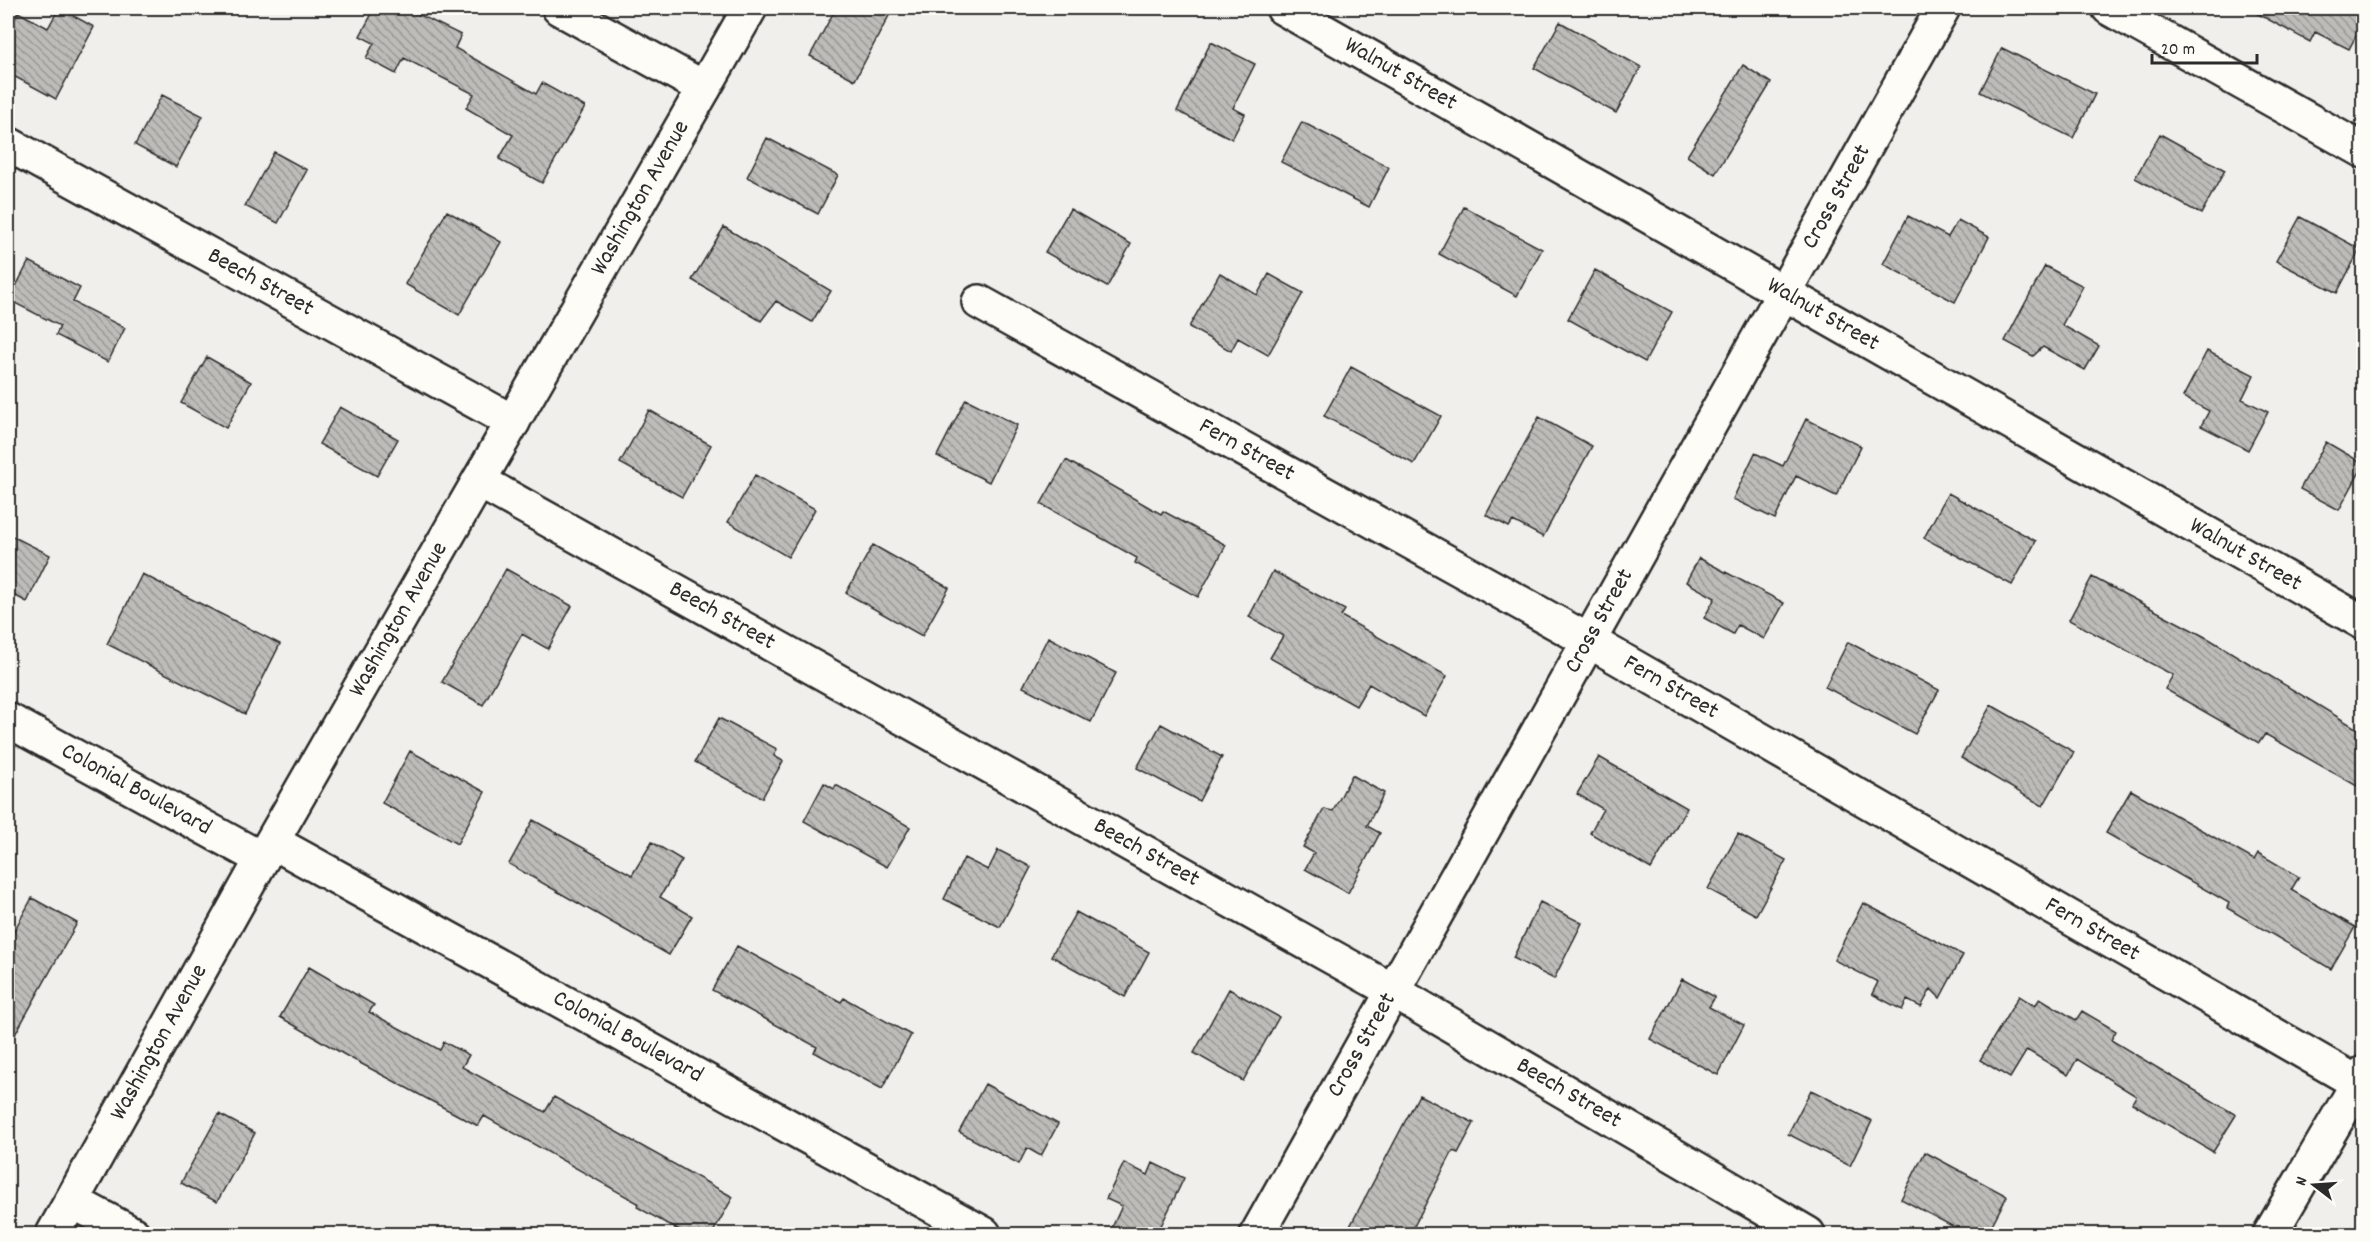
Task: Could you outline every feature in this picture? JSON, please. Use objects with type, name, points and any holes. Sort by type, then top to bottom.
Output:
[{"type":"street","points":[[559,8],[704,88]]},
{"type":"street","name":"Washington Avenue","points":[[53,1234],[268,850],[750,8]]},
{"type":"street","name":"Walnut Street","points":[[1282,8],[2364,623]]},
{"type":"street","name":"Cross Street","points":[[1257,1234],[1943,8]]},
{"type":"street","points":[[2109,8],[2364,151]]},
{"type":"street","name":"Beech Street","points":[[8,144],[513,422]]},
{"type":"street","name":"Fern Street","points":[[979,302],[1589,641],[2361,1078]]},
{"type":"street","name":"Beech Street","points":[[479,481],[1393,991],[1808,1234]]},
{"type":"street","name":"Colonial Boulevard","points":[[8,720],[268,850],[984,1234]]},
{"type":"street","points":[[2270,1234],[2361,1078]]},
{"type":"street","points":[[72,1201],[133,1234]]},
{"type":"building","points":[[59,8],[94,27],[56,99],[8,73],[8,34],[18,12],[48,28]]},
{"type":"building","points":[[375,8],[406,8],[461,35],[455,48],[536,94],[542,83],[585,107],[542,183],[499,159],[513,135],[466,108],[474,94],[404,58],[396,74],[366,58],[374,43],[360,36]]},
{"type":"building","points":[[836,8],[893,8],[855,80],[810,56]]},
{"type":"building","points":[[2247,8],[2364,8],[2364,21],[2349,49],[2315,32],[2310,42]]},
{"type":"building","points":[[1560,22],[1641,67],[1616,113],[1534,68]]},
{"type":"building","points":[[1211,42],[1255,64],[1233,108],[1245,114],[1232,139],[1177,111]]},
{"type":"building","points":[[2002,48],[2095,94],[2073,138],[1980,92]]},
{"type":"building","points":[[1743,65],[1771,83],[1715,174],[1687,156]]},
{"type":"building","points":[[162,95],[203,116],[176,167],[135,145]]},
{"type":"building","points":[[1302,122],[1389,167],[1369,207],[1281,162]]},
{"type":"building","points":[[2160,134],[2225,170],[2201,214],[2135,178]]},
{"type":"building","points":[[767,138],[838,175],[818,214],[747,177]]},
{"type":"building","points":[[274,152],[307,170],[278,223],[245,206]]},
{"type":"building","points":[[1464,207],[1542,249],[1517,296],[1439,254]]},
{"type":"building","points":[[1070,209],[1131,244],[1107,287],[1045,252]]},
{"type":"building","points":[[447,211],[501,242],[459,315],[405,284]]},
{"type":"building","points":[[1908,216],[1948,237],[1958,220],[1989,237],[1955,302],[1883,264]]},
{"type":"building","points":[[2300,217],[2360,249],[2337,293],[2276,261]]},
{"type":"building","points":[[724,227],[831,291],[812,322],[776,301],[761,321],[692,280]]},
{"type":"building","points":[[29,261],[80,288],[73,302],[125,328],[108,362],[56,335],[60,326],[9,300]]},
{"type":"building","points":[[2045,266],[2083,286],[2062,325],[2099,346],[2085,370],[2043,347],[2033,356],[2005,341]]},
{"type":"building","points":[[1595,270],[1672,312],[1645,362],[1568,319]]},
{"type":"building","points":[[1220,273],[1257,295],[1269,274],[1303,293],[1268,355],[1238,338],[1231,351],[1189,327]]},
{"type":"building","points":[[2207,351],[2254,375],[2242,399],[2268,412],[2248,450],[2201,426],[2209,411],[2183,397]]},
{"type":"building","points":[[207,357],[251,382],[226,428],[181,403]]},
{"type":"building","points":[[1351,367],[1441,416],[1414,464],[1324,416]]},
{"type":"building","points":[[966,399],[1017,425],[989,482],[937,456]]},
{"type":"building","points":[[340,407],[398,439],[377,476],[319,444]]},
{"type":"building","points":[[649,410],[711,445],[682,497],[620,463]]},
{"type":"building","points":[[1539,417],[1592,446],[1543,537],[1513,521],[1509,527],[1486,515]]},
{"type":"building","points":[[1806,419],[1861,446],[1836,496],[1796,476],[1775,519],[1733,499],[1755,453],[1783,466]]},
{"type":"building","points":[[2326,442],[2364,464],[2339,510],[2300,489]]},
{"type":"building","points":[[1066,460],[1161,514],[1163,511],[1226,545],[1198,597],[1135,563],[1137,558],[1041,504]]},
{"type":"building","points":[[755,475],[815,509],[788,557],[728,522]]},
{"type":"building","points":[[1948,493],[2036,541],[2012,585],[1924,538]]},
{"type":"building","points":[[8,534],[50,555],[27,602],[8,592]]},
{"type":"building","points":[[873,545],[949,588],[922,636],[846,593]]},
{"type":"building","points":[[1699,558],[1784,603],[1764,639],[1738,625],[1733,634],[1704,618],[1715,598],[1686,582]]},
{"type":"building","points":[[506,569],[572,606],[548,649],[522,634],[483,705],[442,682]]},
{"type":"building","points":[[1273,571],[1345,610],[1341,616],[1447,676],[1424,716],[1369,684],[1356,706],[1270,658],[1283,636],[1249,617]]},
{"type":"building","points":[[142,574],[280,644],[245,714],[107,644]]},
{"type":"building","points":[[2092,577],[2209,639],[2364,733],[2364,790],[2265,734],[2259,743],[2165,689],[2173,675],[2069,620]]},
{"type":"building","points":[[1048,637],[1116,673],[1091,722],[1023,687]]},
{"type":"building","points":[[1848,642],[1939,690],[1915,734],[1825,687]]},
{"type":"building","points":[[1991,705],[2074,752],[2043,806],[1961,758]]},
{"type":"building","points":[[719,718],[777,749],[774,756],[783,761],[762,798],[695,762]]},
{"type":"building","points":[[1161,724],[1222,757],[1199,801],[1137,768]]},
{"type":"building","points":[[410,751],[485,792],[457,844],[382,803]]},
{"type":"building","points":[[1599,757],[1687,808],[1651,869],[1590,833],[1603,809],[1577,794]]},
{"type":"building","points":[[1352,775],[1384,793],[1367,826],[1380,833],[1348,893],[1305,869],[1314,853],[1303,847],[1324,809],[1333,811]]},
{"type":"building","points":[[824,783],[834,789],[836,785],[910,827],[887,867],[804,821]]},
{"type":"building","points":[[2131,790],[2254,860],[2258,853],[2299,877],[2291,890],[2355,927],[2331,969],[2227,908],[2229,903],[2106,833]]},
{"type":"building","points":[[533,820],[632,875],[652,842],[682,860],[660,897],[692,916],[669,955],[509,864]]},
{"type":"building","points":[[1738,834],[1786,860],[1756,915],[1708,889]]},
{"type":"building","points":[[998,850],[1031,867],[1000,927],[944,899],[964,858],[988,870]]},
{"type":"building","points":[[32,898],[77,923],[8,1047],[8,942]]},
{"type":"building","points":[[1540,902],[1582,923],[1554,979],[1513,958]]},
{"type":"building","points":[[1863,903],[1963,955],[1940,998],[1931,989],[1921,1007],[1907,1000],[1902,1010],[1872,994],[1878,982],[1834,960]]},
{"type":"building","points":[[1076,912],[1149,952],[1125,997],[1051,956]]},
{"type":"building","points":[[737,946],[841,1002],[844,998],[911,1035],[882,1089],[814,1052],[817,1047],[712,990]]},
{"type":"building","points":[[309,967],[374,1005],[369,1012],[440,1050],[444,1042],[469,1055],[462,1067],[545,1112],[554,1097],[733,1197],[712,1234],[685,1234],[637,1207],[638,1203],[484,1116],[478,1126],[345,1055],[280,1017]]},
{"type":"building","points":[[1682,979],[1715,997],[1709,1007],[1744,1025],[1718,1075],[1650,1039]]},
{"type":"building","points":[[1229,989],[1279,1017],[1243,1081],[1194,1053]]},
{"type":"building","points":[[2019,996],[2035,1006],[2040,998],[2076,1020],[2082,1011],[2116,1031],[2111,1040],[2236,1115],[2213,1152],[2132,1103],[2136,1096],[2077,1059],[2068,1075],[2027,1050],[2010,1078],[1980,1060]]},
{"type":"building","points":[[985,1084],[1058,1124],[1041,1156],[1027,1148],[1019,1164],[959,1132]]},
{"type":"building","points":[[1811,1090],[1872,1121],[1850,1166],[1788,1134]]},
{"type":"building","points":[[1419,1095],[1474,1123],[1458,1153],[1453,1151],[1410,1234],[1346,1234]]},
{"type":"building","points":[[219,1114],[255,1133],[217,1202],[181,1183]]},
{"type":"building","points":[[1925,1152],[2007,1196],[1987,1234],[1967,1234],[1901,1199]]},
{"type":"building","points":[[1124,1163],[1148,1175],[1153,1163],[1184,1178],[1157,1234],[1109,1234],[1122,1206],[1106,1199]]}]
